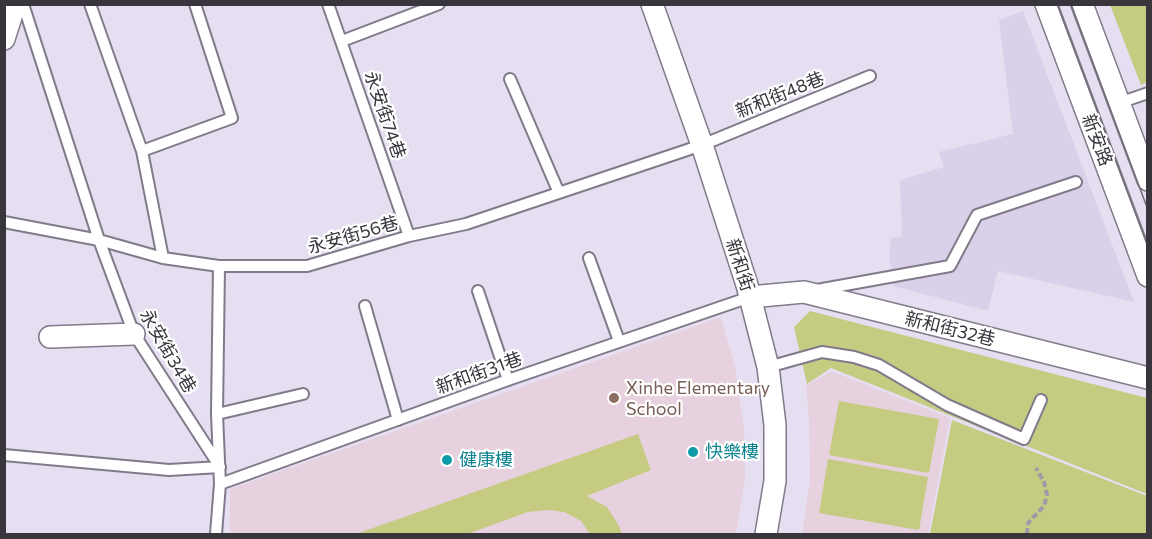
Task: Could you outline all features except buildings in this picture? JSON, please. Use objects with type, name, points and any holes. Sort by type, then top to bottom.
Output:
[{"type":"street","points":[[5,33],[15,4]]},
{"type":"street","name":"新和街","points":[[652,4],[702,145],[750,297],[768,367],[775,425],[775,481],[766,534]]},
{"type":"street","name":"新安路","points":[[1046,4],[1148,276]]},
{"type":"street","name":"新安路","points":[[1082,4],[1148,180]]},
{"type":"street","name":"新和街32巷","points":[[750,297],[804,292],[1148,378]]},
{"type":"street","points":[[50,337],[134,334]]},
{"type":"lane","name":"永安街34巷","points":[[23,4],[99,240],[134,334],[219,467]]},
{"type":"lane","points":[[90,4],[142,151],[163,258]]},
{"type":"lane","points":[[142,151],[232,118],[195,4]]},
{"type":"lane","name":"永安街74巷","points":[[328,4],[409,236]]},
{"type":"lane","points":[[342,41],[439,4]]},
{"type":"lane","name":"新和街48巷","points":[[702,145],[870,76]]},
{"type":"lane","points":[[510,79],[559,193]]},
{"type":"lane","points":[[1119,103],[1148,93]]},
{"type":"lane","name":"永安街56巷","points":[[4,222],[99,240],[163,258],[219,266],[307,266],[409,236],[466,224],[702,145]]},
{"type":"lane","points":[[804,292],[950,266],[977,215],[1076,182]]},
{"type":"lane","points":[[589,258],[619,341]]},
{"type":"lane","points":[[216,534],[220,484],[217,414],[219,266]]},
{"type":"lane","points":[[478,291],[508,380]]},
{"type":"lane","name":"新和街31巷","points":[[220,484],[508,380],[750,297]]},
{"type":"lane","points":[[365,306],[398,420]]},
{"type":"lane","points":[[768,367],[822,352],[854,357],[879,365],[947,405],[1024,439],[1041,400]]},
{"type":"lane","points":[[217,414],[303,394]]},
{"type":"lane","points":[[4,455],[169,470],[219,467]]},
{"type":"path","points":[[1026,534],[1028,523],[1044,506],[1047,495],[1044,482],[1036,468]]},
{"type":"shaded area","points":[[1023,11],[1134,302],[998,271],[988,311],[893,286],[889,257],[891,238],[902,237],[900,180],[944,167],[939,152],[1013,134],[999,20]]},
{"type":"shaded area","name":"Xinhe Elementary School","points":[[721,317],[735,367],[744,429],[745,479],[736,534],[230,534],[230,489]]},
{"type":"shaded area","name":"Xinhe Elementary School","points":[[831,371],[950,418],[928,534],[802,534],[810,481],[806,386]]},
{"type":"green space","points":[[1110,5],[1147,5],[1147,82],[1141,85]]},
{"type":"green space","points":[[810,311],[1147,398],[1147,494],[831,368],[807,384],[794,327]]},
{"type":"green space","points":[[839,401],[939,419],[929,473],[829,455]]},
{"type":"green space","points":[[952,420],[1147,496],[1147,534],[930,534]]},
{"type":"green space","points":[[638,434],[651,470],[587,496],[607,507],[622,534],[590,534],[581,521],[564,512],[548,510],[528,512],[467,534],[356,534]]},
{"type":"green space","points":[[828,459],[928,477],[919,530],[819,513]]},
{"type":"tram line","points":[[1057,4],[1148,247]]},
{"type":"tram line","points":[[1071,4],[1148,210]]},
{"type":"place","name":"Xinhe Elementary School","points":[[614,398]]},
{"type":"place","name":"快樂樓","points":[[693,452]]},
{"type":"place","name":"健康樓","points":[[447,460]]}]
